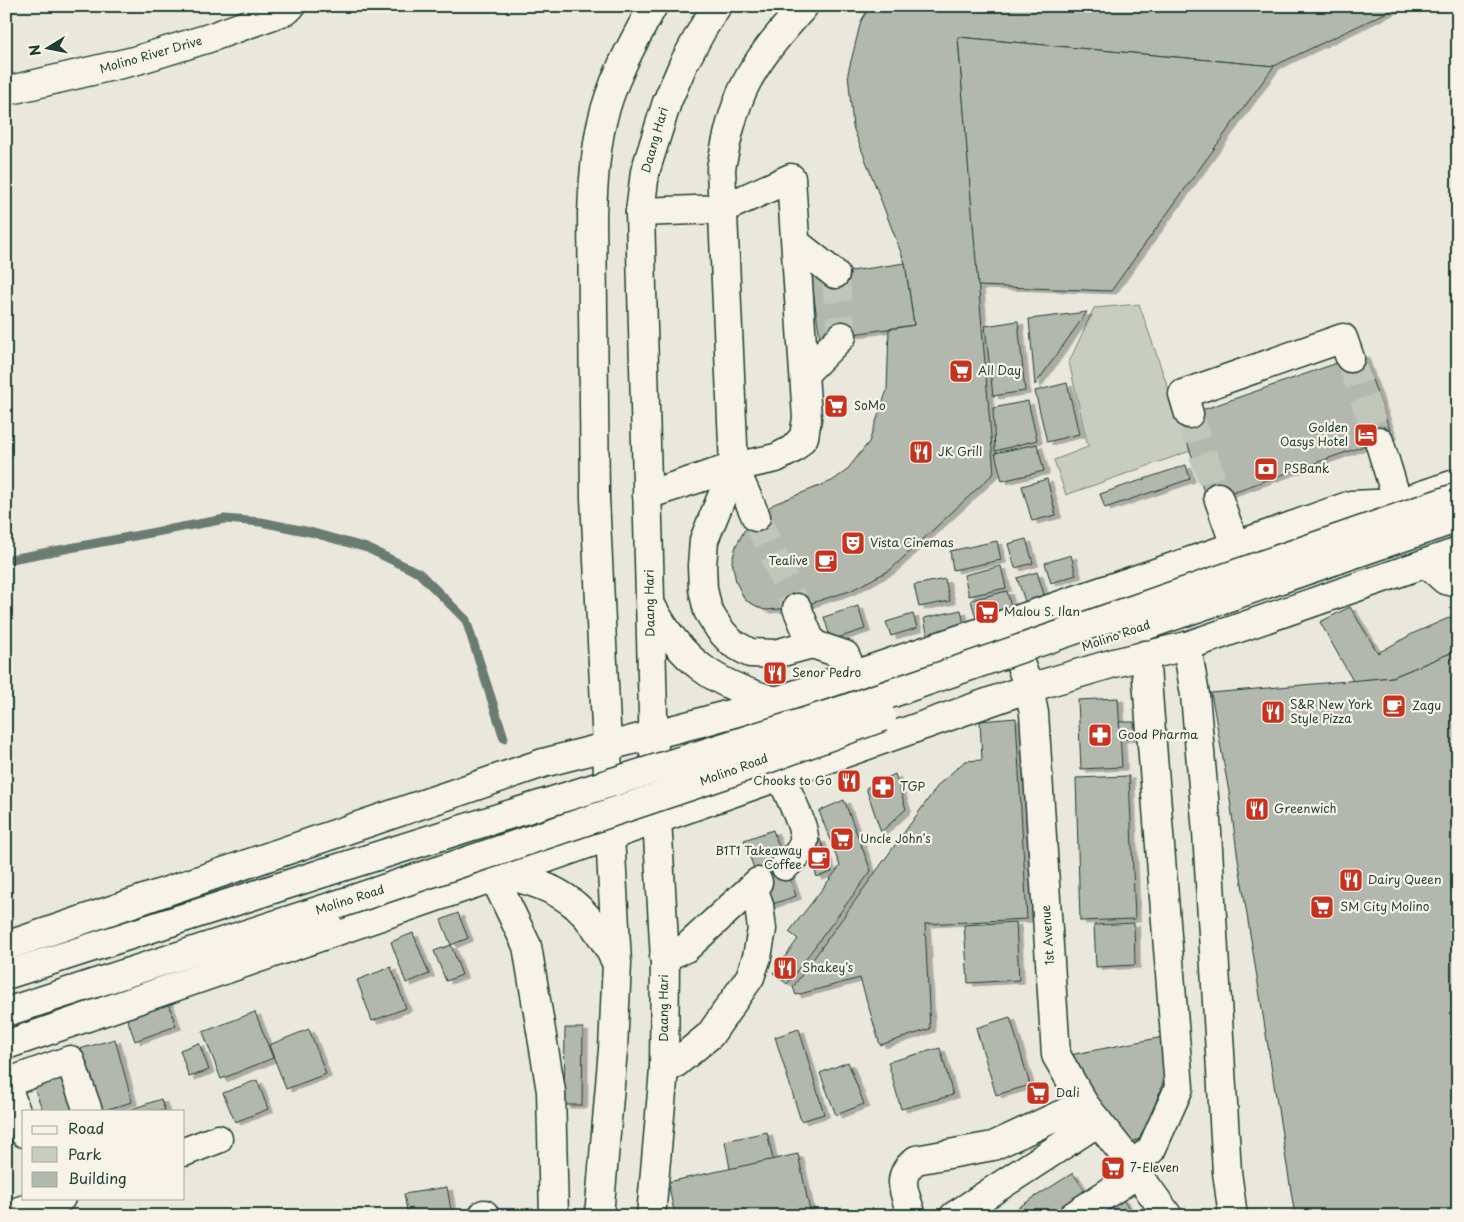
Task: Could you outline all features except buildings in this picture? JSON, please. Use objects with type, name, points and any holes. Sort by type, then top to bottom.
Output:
[{"type":"main road","name":"Molino River Drive","points":[[6,91],[134,62],[209,38],[287,10],[291,6]]},
{"type":"main road","points":[[599,1216],[618,963],[610,835],[595,498],[592,214],[594,170],[601,125],[617,78],[632,44],[653,6]]},
{"type":"main road","name":"Daang Hari","points":[[650,1216],[664,1070],[664,957],[653,735],[640,212],[645,172],[667,102],[702,28],[717,6]]},
{"type":"main road","points":[[756,517],[734,467],[721,168],[730,128],[742,92],[759,62],[781,32],[804,6]]},
{"type":"main road","points":[[640,212],[722,209],[791,178],[808,418],[804,437],[793,449],[776,458],[734,467],[647,495]]},
{"type":"main road","points":[[796,243],[835,274]]},
{"type":"main road","points":[[805,373],[842,336]]},
{"type":"main road","points":[[1189,414],[1183,394],[1268,364],[1343,338],[1350,358]]},
{"type":"main road","points":[[1378,441],[1398,504]]},
{"type":"main road","points":[[734,467],[704,540],[702,566],[708,611],[720,630],[732,643],[750,652],[775,654],[812,644],[845,655],[854,675]]},
{"type":"main road","points":[[6,946],[535,766],[776,700],[854,675],[1350,505],[1398,504],[1458,483]]},
{"type":"main road","points":[[1218,497],[1235,546]]},
{"type":"main road","name":"Molino Road","points":[[6,975],[335,869],[849,708],[1458,497]]},
{"type":"main road","name":"Molino Road","points":[[6,1012],[336,905],[726,774],[858,725],[1458,518]]},
{"type":"main road","name":"Molino Road","points":[[6,1045],[1029,688],[1076,673],[1187,646],[1458,552]]},
{"type":"main road","points":[[1426,563],[1445,580],[1458,583]]},
{"type":"main road","points":[[650,604],[662,626],[678,647],[699,666],[723,682],[749,694],[776,700]]},
{"type":"main road","points":[[797,608],[812,644]]},
{"type":"main road","name":"1st Avenue","points":[[1006,624],[1029,688],[1034,713],[1056,1055],[1091,1113],[1168,1216]]},
{"type":"main road","points":[[1187,646],[1194,695],[1207,832],[1227,1172],[1233,1216]]},
{"type":"main road","points":[[1073,1216],[1134,1169],[1151,1150],[1179,1088],[1144,655]]},
{"type":"main road","points":[[780,775],[803,832],[804,842],[798,854],[785,866]]},
{"type":"main road","points":[[503,873],[548,887],[576,905],[599,930],[618,963]]},
{"type":"main road","points":[[503,873],[527,946],[551,1091],[554,1216]]},
{"type":"main road","points":[[664,957],[686,948],[756,885],[762,929],[757,957],[750,977],[710,1035],[676,1063],[664,1070]]},
{"type":"main road","points":[[22,1128],[6,1084],[70,1060],[88,1110]]},
{"type":"main road","points":[[912,1216],[902,1186],[907,1167],[916,1160],[993,1146],[1091,1113]]},
{"type":"main road","points":[[954,1216],[1010,1178],[1091,1113]]},
{"type":"main road","points":[[185,1152],[218,1139]]},
{"type":"main road","points":[[993,1146],[1010,1178]]},
{"type":"main road","points":[[6,1215],[53,1204]]},
{"type":"green space","points":[[1139,304],[1190,451],[1066,495],[1054,460],[1088,447],[1069,362],[1094,308]]},
{"type":"waterway","points":[[6,560],[225,519],[261,522],[310,532],[367,548],[419,573],[466,620],[504,738]]},
{"type":"tunnel","points":[[835,274],[842,336]]},
{"type":"tunnel","points":[[1350,358],[1379,441]]},
{"type":"tunnel","points":[[1189,414],[1218,497]]},
{"type":"tunnel","points":[[756,517],[797,608]]},
{"type":"place","name":"All Day","points":[[961,371]]},
{"type":"place","name":"SoMo","points":[[836,406]]},
{"type":"place","name":"Golden Oasys Hotel","points":[[1366,435]]},
{"type":"place","name":"JK Grill","points":[[921,452]]},
{"type":"place","name":"PSBank","points":[[1266,469]]},
{"type":"place","name":"Vista Cinemas","points":[[853,543]]},
{"type":"place","name":"Tealive","points":[[826,561]]},
{"type":"place","name":"Malou S. Ilan","points":[[987,612]]},
{"type":"place","name":"Senor Pedro","points":[[775,673]]},
{"type":"place","name":"Zagu","points":[[1394,706]]},
{"type":"place","name":"S&R New York Style Pizza","points":[[1273,712]]},
{"type":"place","name":"Good Pharma","points":[[1100,735]]},
{"type":"place","name":"Chooks to Go","points":[[849,781]]},
{"type":"place","name":"TGP","points":[[883,787]]},
{"type":"place","name":"Greenwich","points":[[1257,809]]},
{"type":"place","name":"Uncle John's","points":[[842,839]]},
{"type":"place","name":"B1T1 Takeaway Coffee","points":[[819,858]]},
{"type":"place","name":"Dairy Queen","points":[[1351,880]]},
{"type":"place","name":"SM City Molino","points":[[1322,907]]},
{"type":"place","name":"Shakey's","points":[[785,968]]},
{"type":"place","name":"Dali","points":[[1038,1093]]},
{"type":"place","name":"7-Eleven","points":[[1113,1168]]}]
